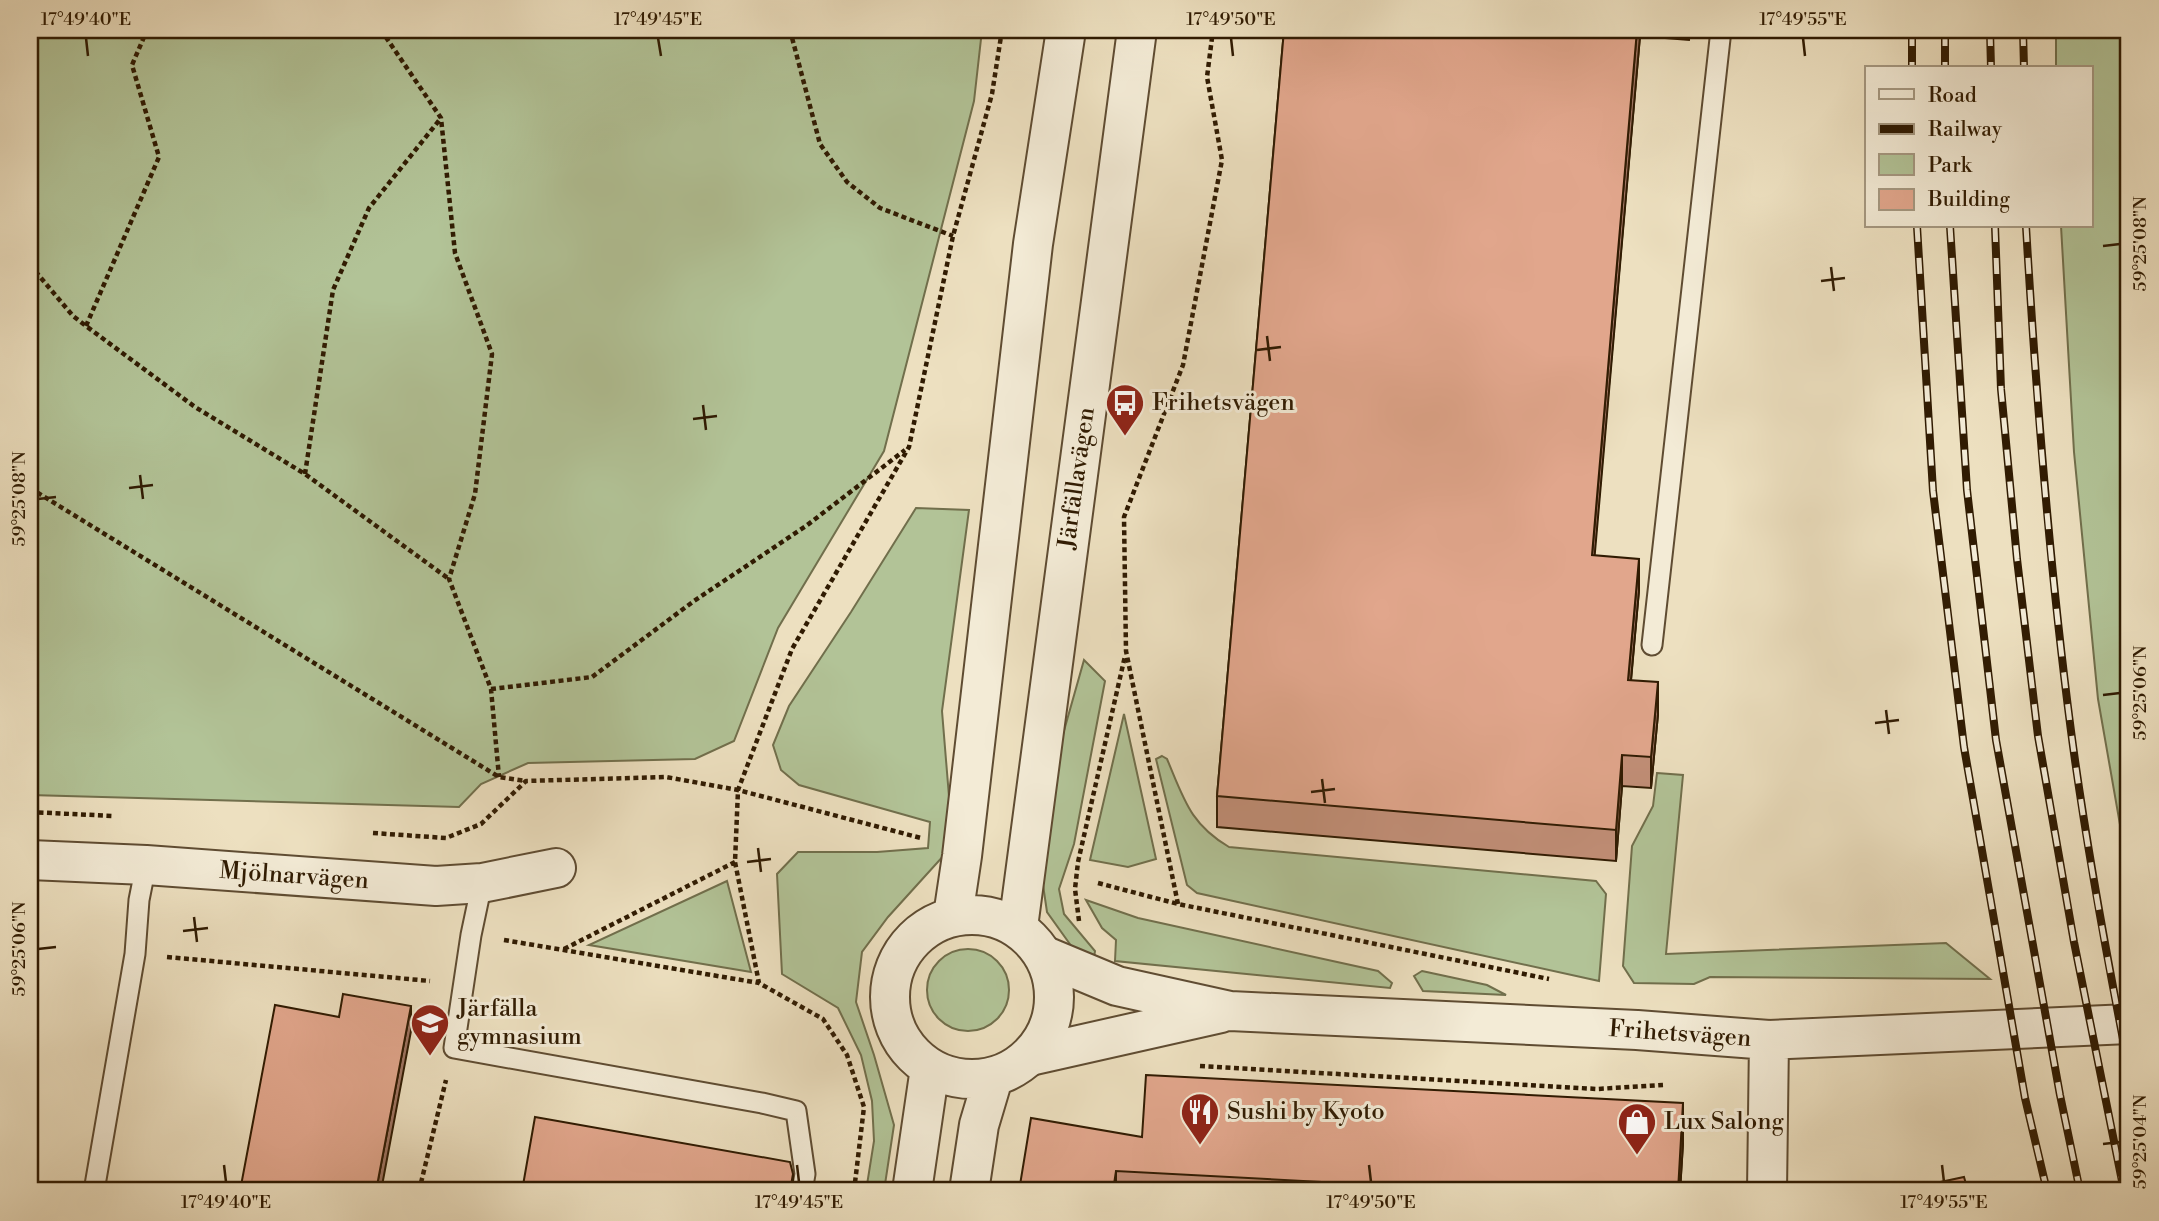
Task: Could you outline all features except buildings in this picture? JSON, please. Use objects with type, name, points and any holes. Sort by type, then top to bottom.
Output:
[{"type":"street","points":[[953,916],[1033,244],[1066,30]]},
{"type":"street","name":"Järfällavägen","points":[[1018,927],[1137,30]]},
{"type":"street","name":"Mjölnarvägen","points":[[30,860],[146,865],[436,886],[482,883],[556,869]]},
{"type":"street","points":[[986,914],[1018,927],[1045,956],[1055,984],[1055,1011],[1047,1033],[1030,1056],[993,1078],[959,1079],[930,1068],[913,1054],[891,1016],[890,987],[897,962],[914,938],[926,928],[953,916],[986,914]]},
{"type":"street","name":"Frihetsvägen","points":[[1045,956],[1117,986],[1230,1011],[1637,1030],[1769,1040],[2129,1024]]},
{"type":"street","name":"Frihetsvägen","points":[[1030,1056],[1230,1011]]},
{"type":"street","points":[[1767,1191],[1769,1040]]},
{"type":"street","points":[[912,1191],[930,1068]]},
{"type":"street","points":[[969,1191],[979,1125],[993,1078]]},
{"type":"lane","points":[[1653,645],[1721,30]]},
{"type":"lane","points":[[94,1191],[135,954],[139,900],[146,865]]},
{"type":"lane","points":[[482,883],[454,1048],[796,1111],[805,1174],[802,1191]]},
{"type":"path","points":[[86,326],[159,157],[132,65],[147,30]]},
{"type":"path","points":[[381,30],[441,118],[455,253],[492,354],[475,494],[449,579]]},
{"type":"path","points":[[790,30],[820,144],[847,182],[880,208],[953,236]]},
{"type":"path","points":[[853,1191],[864,1107],[847,1055],[824,1019],[758,984],[735,862],[738,790],[792,649],[909,447],[953,236],[992,94],[1002,30]]},
{"type":"path","points":[[1178,904],[1126,651],[1124,517],[1182,365],[1222,160],[1207,77],[1213,30]]},
{"type":"path","points":[[305,474],[332,290],[369,208],[441,118]]},
{"type":"path","points":[[30,265],[73,316],[86,326],[195,407],[305,474],[449,579],[491,689],[499,777]]},
{"type":"path","points":[[491,689],[592,677],[694,601],[806,526],[909,447]]},
{"type":"path","points":[[30,488],[499,777],[526,781],[666,777],[738,790],[926,839]]},
{"type":"path","points":[[1080,923],[1075,889],[1078,862],[1126,651]]},
{"type":"path","points":[[366,833],[446,838],[481,824],[526,781]]},
{"type":"path","points":[[30,811],[123,816]]},
{"type":"path","points":[[563,949],[735,862]]},
{"type":"path","points":[[1098,883],[1178,904],[1559,981]]},
{"type":"path","points":[[135,954],[464,984]]},
{"type":"path","points":[[419,1191],[454,1048]]},
{"type":"path","points":[[1192,1066],[1597,1089],[1663,1085]]},
{"type":"green space","points":[[30,30],[982,30],[974,101],[884,451],[778,628],[734,741],[695,759],[528,763],[481,784],[459,807],[30,795]]},
{"type":"green space","points":[[2056,30],[2129,30],[2129,876],[2098,699],[2074,452],[2061,228],[2092,228],[2092,66],[2056,66]]},
{"type":"green space","points":[[916,508],[969,510],[942,711],[951,821],[946,853],[888,917],[862,952],[856,1002],[894,1125],[884,1191],[866,1191],[874,1141],[872,1101],[861,1055],[838,1008],[782,974],[777,874],[798,852],[877,852],[928,848],[930,822],[799,785],[781,770],[773,745],[789,706]]},
{"type":"green space","points":[[1084,660],[1105,681],[1074,844],[1059,889],[1064,914],[1095,951],[1094,958],[1072,947],[1047,912],[1039,858],[1043,805]]},
{"type":"green space","points":[[1124,714],[1156,859],[1128,867],[1090,860]]},
{"type":"green space","points":[[1162,756],[1167,759],[1197,820],[1229,847],[1596,881],[1606,894],[1599,981],[1197,893],[1187,885],[1156,759]]},
{"type":"green space","points":[[1657,773],[1683,775],[1666,954],[1946,943],[1990,979],[1710,977],[1694,984],[1634,983],[1623,966],[1632,846],[1653,806]]},
{"type":"green space","points":[[727,881],[751,972],[589,945]]},
{"type":"green space","points":[[1086,900],[1138,918],[1378,971],[1392,983],[1390,988],[1115,961],[1116,940],[1102,928]]},
{"type":"green space","points":[[968,949],[984,952],[997,961],[1006,974],[1009,990],[1006,1006],[997,1019],[984,1028],[968,1031],[952,1028],[939,1019],[930,1006],[927,990],[930,974],[939,961],[952,952]]},
{"type":"green space","points":[[1422,971],[1487,985],[1506,995],[1423,991],[1414,976]]},
{"type":"railway","points":[[1912,30],[1912,66]]},
{"type":"railway","points":[[1945,30],[1945,66]]},
{"type":"railway","points":[[1990,30],[1991,66]]},
{"type":"railway","points":[[2023,30],[2024,66]]},
{"type":"railway","points":[[1917,228],[1933,491],[1964,747],[2025,1098],[2047,1191]]},
{"type":"railway","points":[[1950,228],[1967,490],[1996,740],[2080,1191]]},
{"type":"railway","points":[[1995,228],[2001,389],[2017,559],[2038,736],[2074,942],[2124,1191]]},
{"type":"railway","points":[[2026,228],[2044,479],[2063,668],[2090,859],[2129,1070]]},
{"type":"place","name":"Frihetsvägen","points":[[1125,437]]},
{"type":"place","name":"Järfälla gymnasium","points":[[430,1057]]},
{"type":"place","name":"Sushi by Kyoto","points":[[1200,1146]]},
{"type":"place","name":"Lux Salong","points":[[1637,1156]]}]
